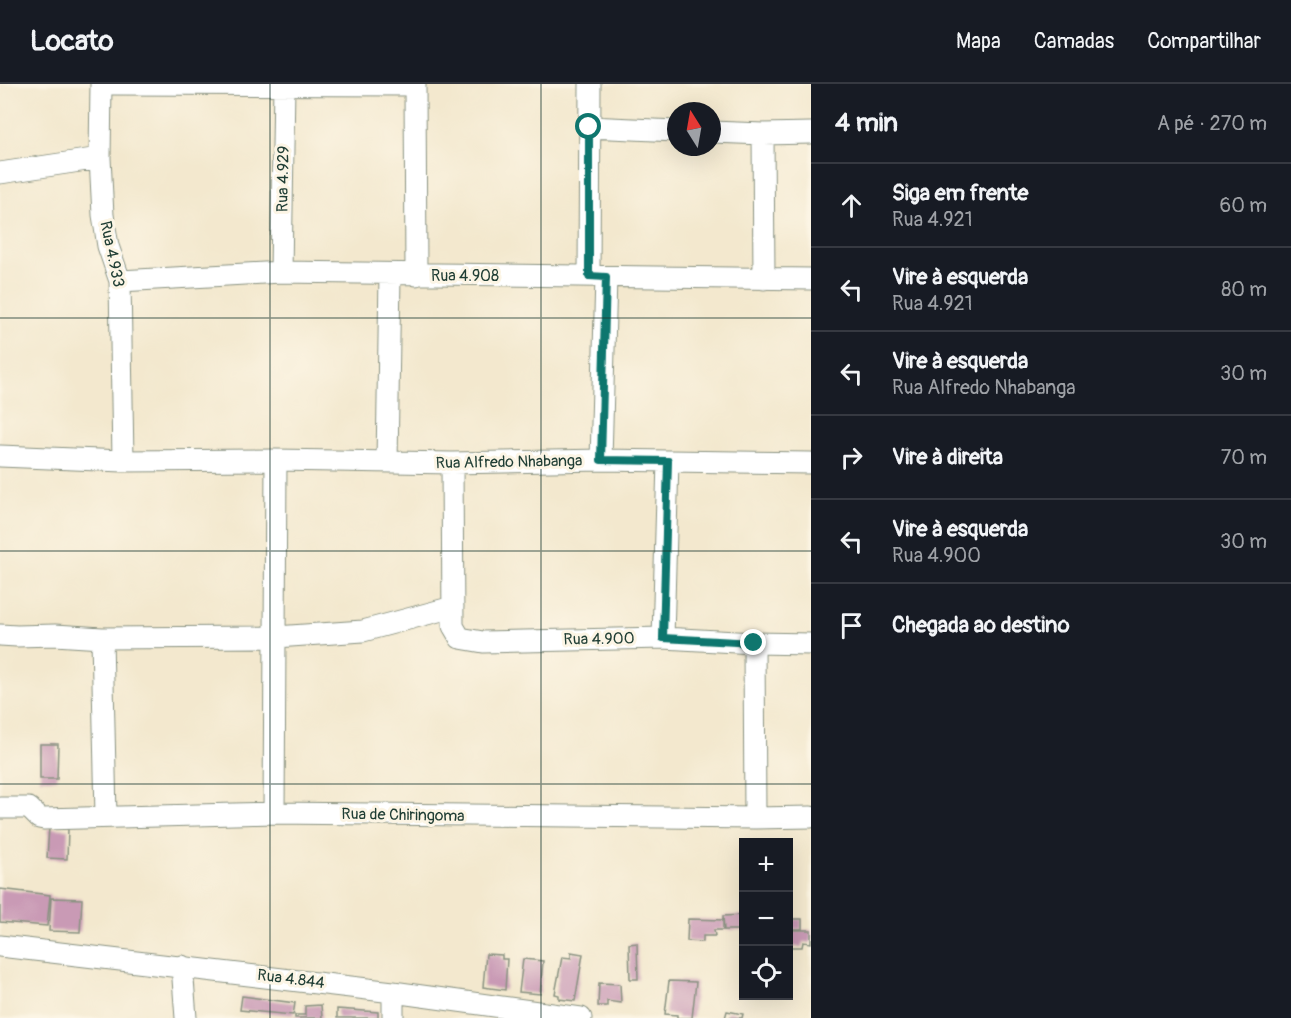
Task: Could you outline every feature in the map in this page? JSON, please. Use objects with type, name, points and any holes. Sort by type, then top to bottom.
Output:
[{"type":"street","name":"Rua 4.933","points":[[101,84],[100,158],[103,215],[108,246],[120,281],[123,461]]},
{"type":"street","points":[[114,84],[415,85],[416,275]]},
{"type":"street","points":[[590,84],[589,127],[597,277],[601,460]]},
{"type":"street","name":"Rua 4.929","points":[[281,272],[284,85]]},
{"type":"street","points":[[589,127],[667,130]]},
{"type":"street","points":[[721,132],[811,133]]},
{"type":"street","points":[[763,134],[764,279]]},
{"type":"street","points":[[0,173],[100,158]]},
{"type":"street","name":"Rua 4.908","points":[[120,281],[281,272],[811,279]]},
{"type":"street","points":[[387,462],[390,275]]},
{"type":"street","name":"Rua Alfredo Nhabanga","points":[[0,456],[123,461],[276,460],[452,464],[601,460],[811,463]]},
{"type":"street","points":[[274,813],[276,460]]},
{"type":"street","points":[[663,638],[668,461]]},
{"type":"street","points":[[0,635],[55,634],[102,638],[276,637],[363,631],[453,607],[452,464]]},
{"type":"street","name":"Rua 4.900","points":[[453,607],[453,626],[460,638],[483,642],[663,638],[811,644]]},
{"type":"street","points":[[102,638],[106,816]]},
{"type":"street","points":[[754,643],[755,818]]},
{"type":"street","name":"Rua de Chiringoma","points":[[0,808],[29,808],[39,818],[44,819],[274,813],[755,818],[811,816]]},
{"type":"street","name":"Rua 4.844","points":[[0,946],[393,992],[581,1018]]},
{"type":"street","points":[[182,966],[186,1018]]},
{"type":"street","points":[[393,992],[393,1018]]},
{"type":"building","points":[[40,744],[58,744],[57,779],[40,779]]},
{"type":"building","points":[[49,828],[68,829],[67,859],[47,858]]},
{"type":"building","points":[[0,889],[50,895],[47,926],[0,922]]},
{"type":"building","points":[[51,898],[82,899],[80,932],[49,931]]},
{"type":"building","points":[[739,915],[739,930],[724,930],[723,916]]},
{"type":"building","points":[[688,919],[723,920],[723,930],[714,930],[715,936],[703,936],[703,942],[687,941]]},
{"type":"building","points":[[793,919],[802,919],[802,929],[793,929]]},
{"type":"building","points":[[793,930],[811,930],[811,943],[803,942],[802,947],[793,947]]},
{"type":"building","points":[[637,943],[638,979],[630,979],[629,944]]},
{"type":"building","points":[[571,952],[583,954],[575,1001],[559,999],[559,995],[555,994],[562,957],[571,958]]},
{"type":"building","points":[[486,954],[502,955],[502,959],[507,959],[505,990],[483,987]]},
{"type":"building","points":[[523,959],[543,961],[540,994],[519,992]]},
{"type":"building","points":[[669,981],[696,982],[692,1018],[677,1018],[677,1015],[665,1014]]},
{"type":"building","points":[[599,983],[620,984],[621,1003],[607,1001],[607,1006],[598,1006]]},
{"type":"building","points":[[242,996],[295,1003],[293,1015],[240,1010]]},
{"type":"building","points":[[321,1005],[322,1018],[295,1018],[295,1015],[305,1015],[305,1006]]},
{"type":"building","points":[[337,1009],[378,1012],[378,1018],[337,1018]]},
{"type":"building","points":[[727,1011],[743,1014],[742,1018],[725,1018]]},
{"type":"route","points":[[589,127],[589,276],[606,277],[601,460],[668,461],[663,638],[754,643]]}]
